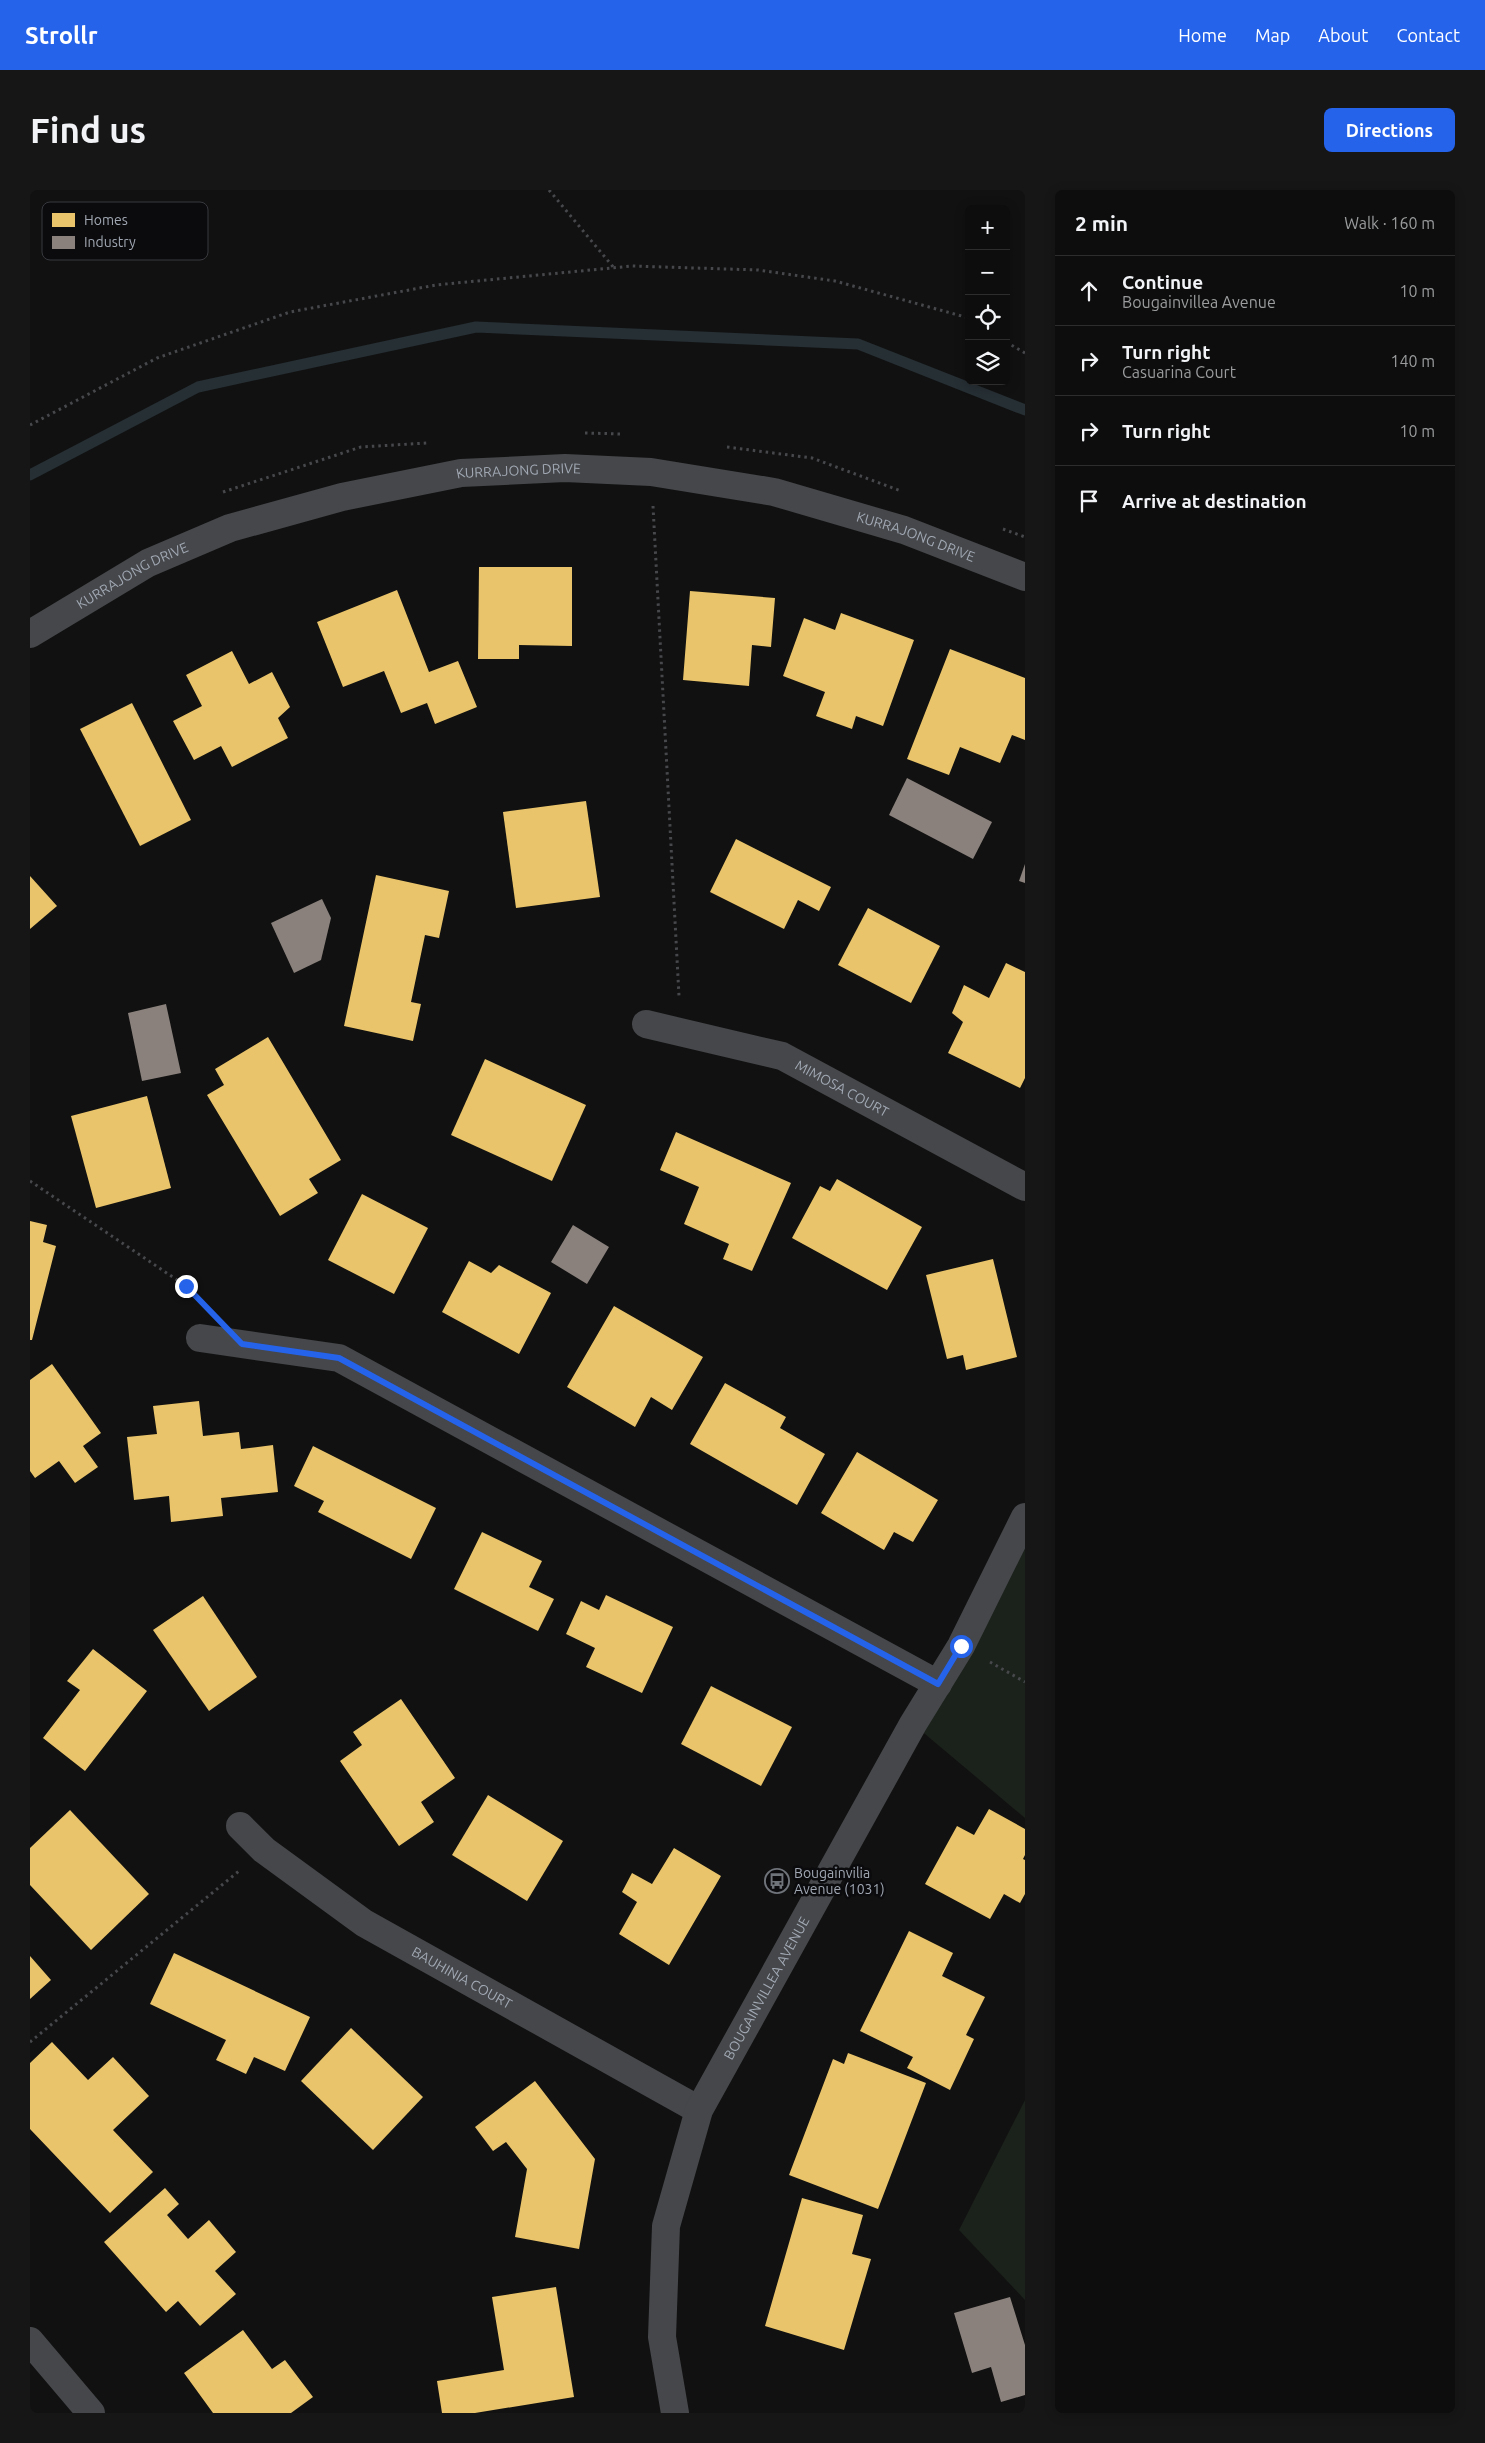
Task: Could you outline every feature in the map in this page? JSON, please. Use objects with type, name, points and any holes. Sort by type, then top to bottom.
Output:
[{"type":"street","name":"KURRAJONG DRIVE","points":[[30,634],[148,563],[230,528],[342,497],[460,473],[565,468],[652,472],[783,495],[904,530],[1025,577]]},
{"type":"street","name":"MIMOSA COURT","points":[[646,1024],[782,1056],[1025,1187]]},
{"type":"street","points":[[200,1338],[339,1358],[938,1684]]},
{"type":"street","name":"BOUGAINVILLEA AVENUE","points":[[675,2413],[662,2337],[666,2226],[699,2110],[913,1724],[961,1646],[1025,1517]]},
{"type":"street","name":"BAUHINIA COURT","points":[[240,1826],[264,1850],[364,1923],[699,2110]]},
{"type":"street","points":[[30,2341],[91,2413]]},
{"type":"path","points":[[549,190],[615,269]]},
{"type":"path","points":[[30,425],[157,358],[290,312],[436,285],[632,266],[758,270],[835,281],[965,317]]},
{"type":"path","points":[[1010,344],[1025,353]]},
{"type":"path","points":[[652,472],[680,1032]]},
{"type":"path","points":[[30,1181],[186,1286],[204,1305]]},
{"type":"path","points":[[961,1646],[1025,1682]]},
{"type":"path","points":[[30,2042],[264,1850]]},
{"type":"shaded area","points":[[1025,1517],[1025,1818],[913,1724]]},
{"type":"shaded area","points":[[1025,2100],[1025,2300],[959,2230]]},
{"type":"building: Homes","points":[[479,567],[572,567],[572,646],[519,645],[519,659],[478,659]]},
{"type":"building: Homes","points":[[397,590],[429,672],[458,661],[477,707],[435,724],[427,703],[401,713],[384,671],[343,687],[317,622]]},
{"type":"building: Homes","points":[[690,591],[775,598],[771,647],[752,645],[749,686],[683,680]]},
{"type":"building: Homes","points":[[841,613],[914,640],[883,726],[856,716],[852,729],[816,716],[825,692],[783,676],[804,618],[835,630]]},
{"type":"building: Homes","points":[[950,649],[1025,678],[1025,740],[1012,735],[1000,763],[960,747],[949,775],[907,759]]},
{"type":"building: Homes","points":[[232,651],[249,684],[272,672],[290,707],[278,718],[288,738],[232,767],[221,746],[194,760],[173,721],[202,706],[186,675]]},
{"type":"building: Homes","points":[[132,703],[191,820],[140,846],[80,729]]},
{"type":"building: Homes","points":[[586,801],[600,897],[516,908],[503,812]]},
{"type":"building: Homes","points":[[736,839],[831,887],[819,911],[798,900],[784,929],[710,892]]},
{"type":"building: Homes","points":[[376,875],[449,891],[439,938],[425,935],[411,1002],[421,1004],[413,1041],[344,1026]]},
{"type":"building: Homes","points":[[30,876],[57,906],[30,929]]},
{"type":"building: Homes","points":[[868,908],[940,946],[911,1003],[838,965]]},
{"type":"building: Homes","points":[[1006,963],[1025,972],[1025,1078],[1020,1088],[948,1053],[963,1022],[952,1013],[964,985],[989,998]]},
{"type":"building: Homes","points":[[268,1037],[341,1160],[309,1179],[318,1193],[280,1216],[207,1095],[224,1085],[215,1069]]},
{"type":"building: Homes","points":[[485,1059],[586,1105],[552,1181],[451,1135]]},
{"type":"building: Homes","points":[[147,1096],[171,1188],[96,1208],[71,1116]]},
{"type":"building: Homes","points":[[676,1132],[791,1183],[752,1271],[723,1259],[729,1244],[684,1224],[699,1187],[660,1170]]},
{"type":"building: Homes","points":[[837,1179],[922,1227],[887,1290],[792,1238],[820,1186],[830,1191]]},
{"type":"building: Homes","points":[[362,1194],[428,1228],[394,1294],[328,1260]]},
{"type":"building: Homes","points":[[30,1221],[47,1225],[43,1242],[56,1246],[32,1340],[30,1340]]},
{"type":"building: Homes","points":[[993,1259],[1017,1357],[966,1370],[963,1355],[947,1359],[926,1275]]},
{"type":"building: Homes","points":[[469,1261],[491,1273],[499,1265],[551,1293],[519,1354],[442,1312]]},
{"type":"building: Homes","points":[[614,1306],[703,1357],[672,1410],[651,1397],[635,1427],[567,1387]]},
{"type":"building: Homes","points":[[52,1364],[101,1433],[83,1446],[98,1467],[75,1483],[59,1461],[35,1478],[30,1471],[30,1380]]},
{"type":"building: Homes","points":[[725,1383],[786,1417],[780,1428],[825,1454],[797,1505],[690,1444]]},
{"type":"building: Homes","points":[[199,1401],[203,1436],[239,1432],[241,1449],[273,1445],[278,1492],[221,1498],[223,1516],[171,1522],[169,1496],[134,1500],[127,1437],[157,1434],[153,1406]]},
{"type":"building: Homes","points":[[313,1446],[436,1508],[411,1559],[318,1512],[324,1501],[294,1486]]},
{"type":"building: Homes","points":[[857,1452],[938,1500],[913,1542],[894,1532],[884,1550],[821,1513]]},
{"type":"building: Homes","points":[[482,1532],[542,1561],[529,1587],[554,1599],[538,1631],[454,1589]]},
{"type":"building: Homes","points":[[606,1595],[673,1627],[642,1693],[586,1667],[595,1648],[566,1634],[581,1601],[599,1610]]},
{"type":"building: Homes","points":[[203,1596],[257,1677],[209,1711],[153,1630]]},
{"type":"building: Homes","points":[[93,1649],[147,1691],[85,1771],[43,1738],[80,1690],[67,1681]]},
{"type":"building: Homes","points":[[711,1686],[792,1727],[761,1786],[681,1744]]},
{"type":"building: Homes","points":[[401,1699],[455,1778],[421,1802],[434,1822],[399,1846],[340,1761],[362,1745],[353,1732]]},
{"type":"building: Homes","points":[[488,1795],[563,1841],[527,1901],[452,1855]]},
{"type":"building: Homes","points":[[989,1809],[1025,1829],[1025,1855],[1023,1859],[1025,1860],[1025,1894],[1020,1903],[1004,1894],[990,1919],[925,1884],[957,1826],[974,1835]]},
{"type":"building: Homes","points":[[70,1810],[149,1894],[91,1950],[30,1885],[30,1848]]},
{"type":"building: Homes","points":[[674,1848],[721,1876],[669,1965],[619,1934],[637,1902],[622,1892],[632,1873],[652,1884]]},
{"type":"building: Homes","points":[[909,1931],[953,1953],[942,1976],[985,1997],[966,2035],[974,2039],[950,2090],[907,2068],[913,2057],[860,2031]]},
{"type":"building: Homes","points":[[174,1953],[310,2017],[285,2071],[254,2057],[246,2074],[216,2060],[226,2040],[150,2004]]},
{"type":"building: Homes","points":[[30,1956],[51,1980],[30,1999]]},
{"type":"building: Homes","points":[[351,2028],[423,2097],[373,2150],[301,2081]]},
{"type":"building: Homes","points":[[52,2042],[88,2080],[113,2057],[149,2096],[113,2130],[153,2172],[110,2213],[30,2129],[30,2063]]},
{"type":"building: Homes","points":[[848,2053],[926,2083],[878,2209],[789,2175],[833,2059],[844,2064]]},
{"type":"building: Homes","points":[[535,2081],[595,2159],[579,2249],[515,2237],[527,2169],[506,2142],[493,2151],[475,2127]]},
{"type":"building: Homes","points":[[165,2188],[179,2204],[167,2215],[188,2239],[209,2220],[236,2252],[215,2271],[236,2294],[200,2326],[178,2301],[166,2312],[104,2242]]},
{"type":"building: Homes","points":[[802,2198],[863,2215],[852,2254],[871,2259],[844,2350],[765,2326]]},
{"type":"building: Homes","points":[[556,2287],[574,2397],[475,2413],[442,2413],[437,2381],[504,2370],[492,2297]]},
{"type":"building: Homes","points":[[243,2330],[272,2369],[285,2360],[313,2397],[291,2413],[213,2413],[184,2373]]},
{"type":"building: Industry","points":[[907,778],[992,822],[973,859],[889,815]]},
{"type":"building: Industry","points":[[1025,864],[1025,883],[1019,881]]},
{"type":"building: Industry","points":[[322,899],[331,918],[321,960],[294,973],[271,923]]},
{"type":"building: Industry","points":[[166,1004],[181,1073],[142,1081],[128,1013]]},
{"type":"building: Industry","points":[[573,1225],[609,1247],[587,1284],[551,1262]]},
{"type":"building: Industry","points":[[1010,2297],[1025,2345],[1025,2395],[1001,2402],[991,2367],[972,2373],[954,2313]]},
{"type":"waterway","points":[[30,475],[198,387],[476,327],[858,344],[1025,410]]},
{"type":"place","name":"Bougainvilia Avenue (1031)","points":[[777,1881]]},
{"type":"route","points":[[186,1286],[242,1344],[339,1358],[938,1684],[961,1646]]}]
